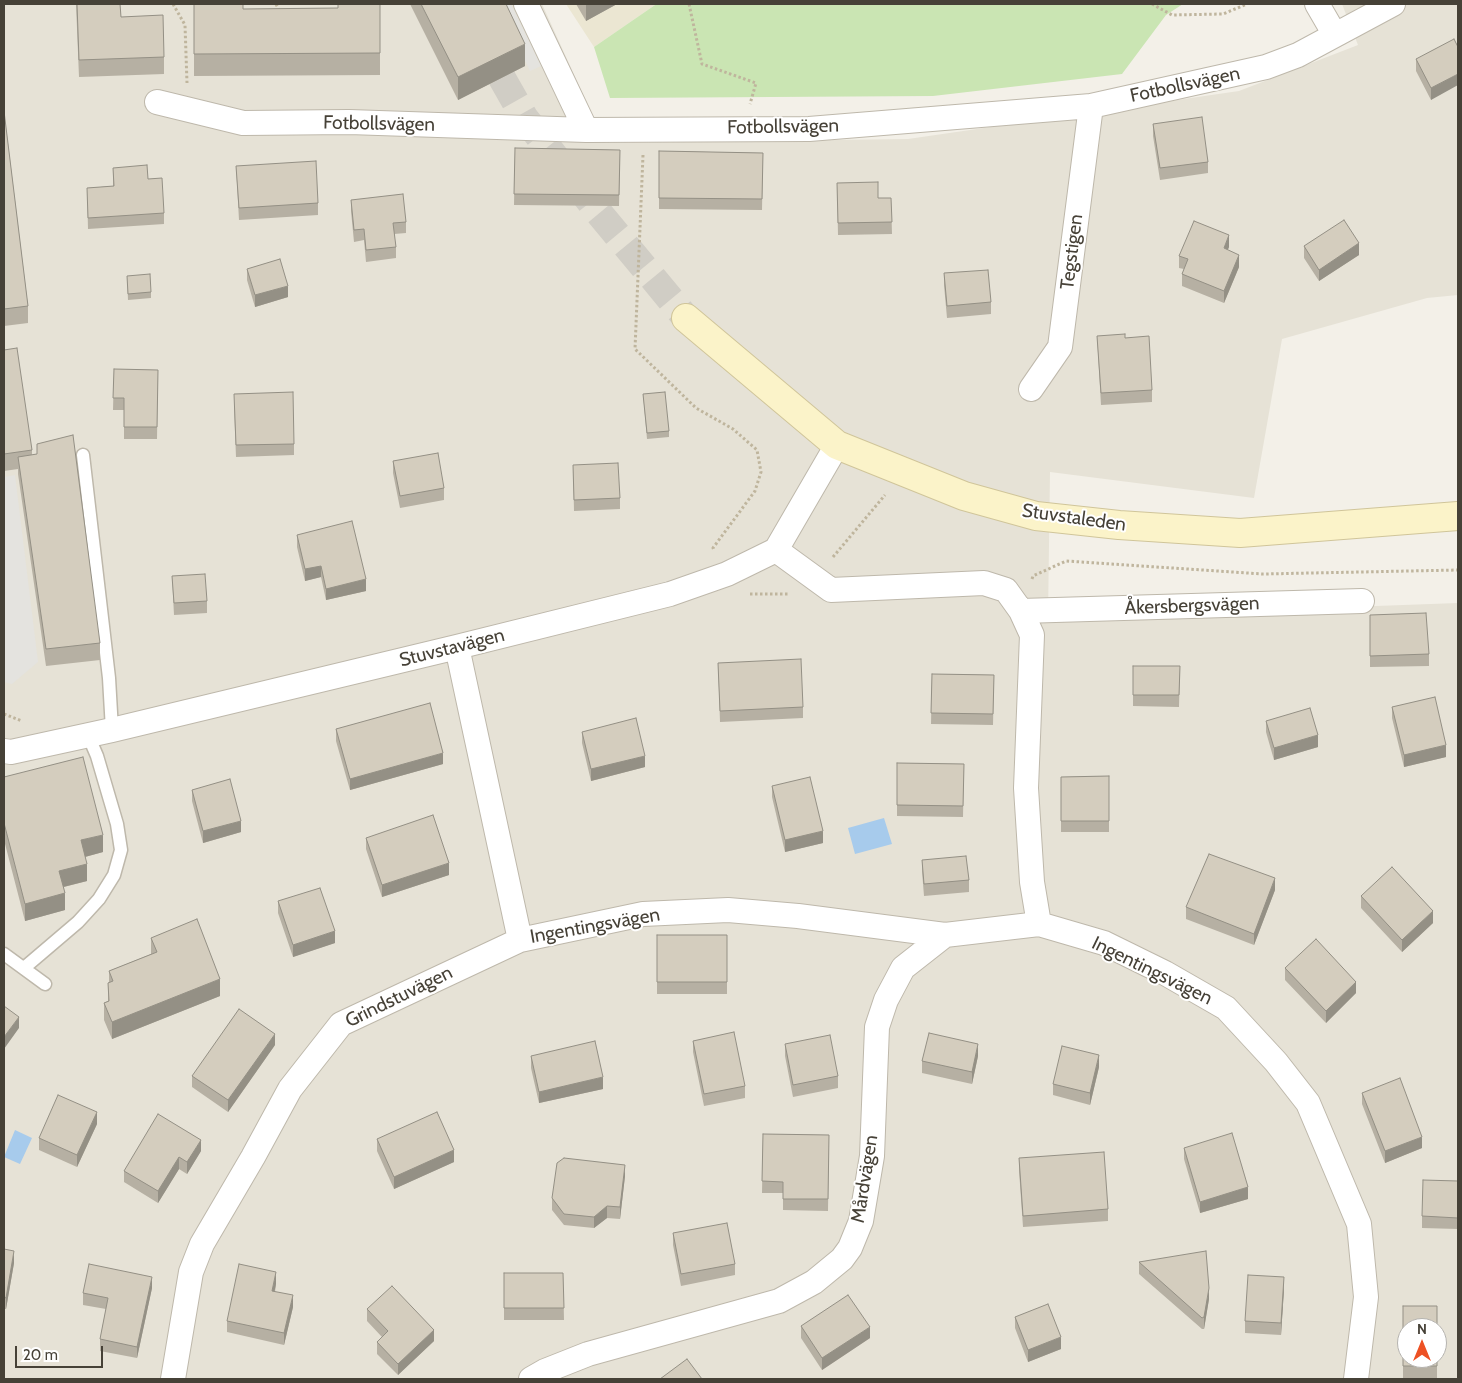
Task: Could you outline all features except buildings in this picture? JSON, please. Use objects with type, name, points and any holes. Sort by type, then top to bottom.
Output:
[{"type":"street","points":[[526,4],[586,130]]},
{"type":"street","points":[[1317,4],[1335,35]]},
{"type":"street","name":"Fotbollsvägen","points":[[157,102],[243,123],[349,122],[586,130],[809,129],[1091,106],[1266,67],[1298,55],[1393,4]]},
{"type":"street","name":"Tegstigen","points":[[1031,389],[1060,347],[1091,106]]},
{"type":"street","name":"Stuvstaleden","points":[[686,318],[837,445],[964,496],[1036,516],[1119,525],[1240,532],[1458,516]]},
{"type":"street","points":[[837,445],[776,550],[831,590],[984,583],[1006,590],[1021,611],[1032,635],[1026,788],[1032,882],[1039,924]]},
{"type":"street","name":"Stuvstavägen","points":[[4,751],[11,752],[112,730],[670,594],[727,574],[776,550]]},
{"type":"street","name":"Åkersbergsvägen","points":[[1021,611],[1362,601]]},
{"type":"street","points":[[457,646],[520,940]]},
{"type":"street","name":"Ingentingsvägen","points":[[520,940],[644,914],[728,910],[798,916],[945,935],[1039,924],[1104,943],[1165,973],[1226,1008],[1276,1062],[1308,1103],[1360,1224],[1366,1297],[1356,1379]]},
{"type":"street","name":"Mårdvägen","points":[[531,1379],[545,1371],[588,1354],[779,1301],[814,1282],[842,1259],[850,1248],[861,1221],[872,1156],[877,1027],[886,1000],[903,968],[945,935]]},
{"type":"street","name":"Grindstuvägen","points":[[173,1379],[191,1272],[202,1244],[253,1158],[290,1089],[341,1024],[520,940]]},
{"type":"lane","points":[[83,455],[109,678],[112,730]]},
{"type":"lane","points":[[24,968],[78,922],[99,899],[114,875],[121,850],[117,824],[97,756],[88,735]]},
{"type":"lane","points":[[4,954],[45,984]]},
{"type":"path","points":[[173,4],[185,25],[186,74]]},
{"type":"path","points":[[276,4],[279,10]]},
{"type":"path","points":[[689,4],[702,64],[756,83],[744,128]]},
{"type":"path","points":[[1152,4],[1172,15],[1222,14],[1247,4]]},
{"type":"path","points":[[644,129],[635,349],[696,408],[733,429],[757,450],[761,472],[755,491],[713,548],[727,574]]},
{"type":"path","points":[[1021,611],[1033,576],[1066,561],[1263,574],[1458,570]]},
{"type":"shaded area","points":[[4,4],[542,4],[605,143],[908,139],[1239,91],[1358,45],[1342,4],[1458,4],[1458,295],[1427,298],[1282,339],[1254,498],[1050,472],[1048,618],[1458,603],[1458,1379],[4,1379]]},
{"type":"shaded area","points":[[498,4],[511,4],[541,66],[530,71]]},
{"type":"shaded area","points":[[566,4],[672,4],[655,5],[594,47]]},
{"type":"shaded area","points":[[15,475],[38,662],[12,684],[4,682],[4,477]]},
{"type":"green space","points":[[1183,4],[1166,15],[1122,74],[933,96],[610,98],[594,47],[655,5]]},
{"type":"water","points":[[884,818],[892,844],[855,854],[848,828]]},
{"type":"water","points":[[15,1130],[32,1138],[20,1164],[4,1157]]},
{"type":"tunnel","points":[[460,4],[524,117],[599,213],[686,318]]}]
